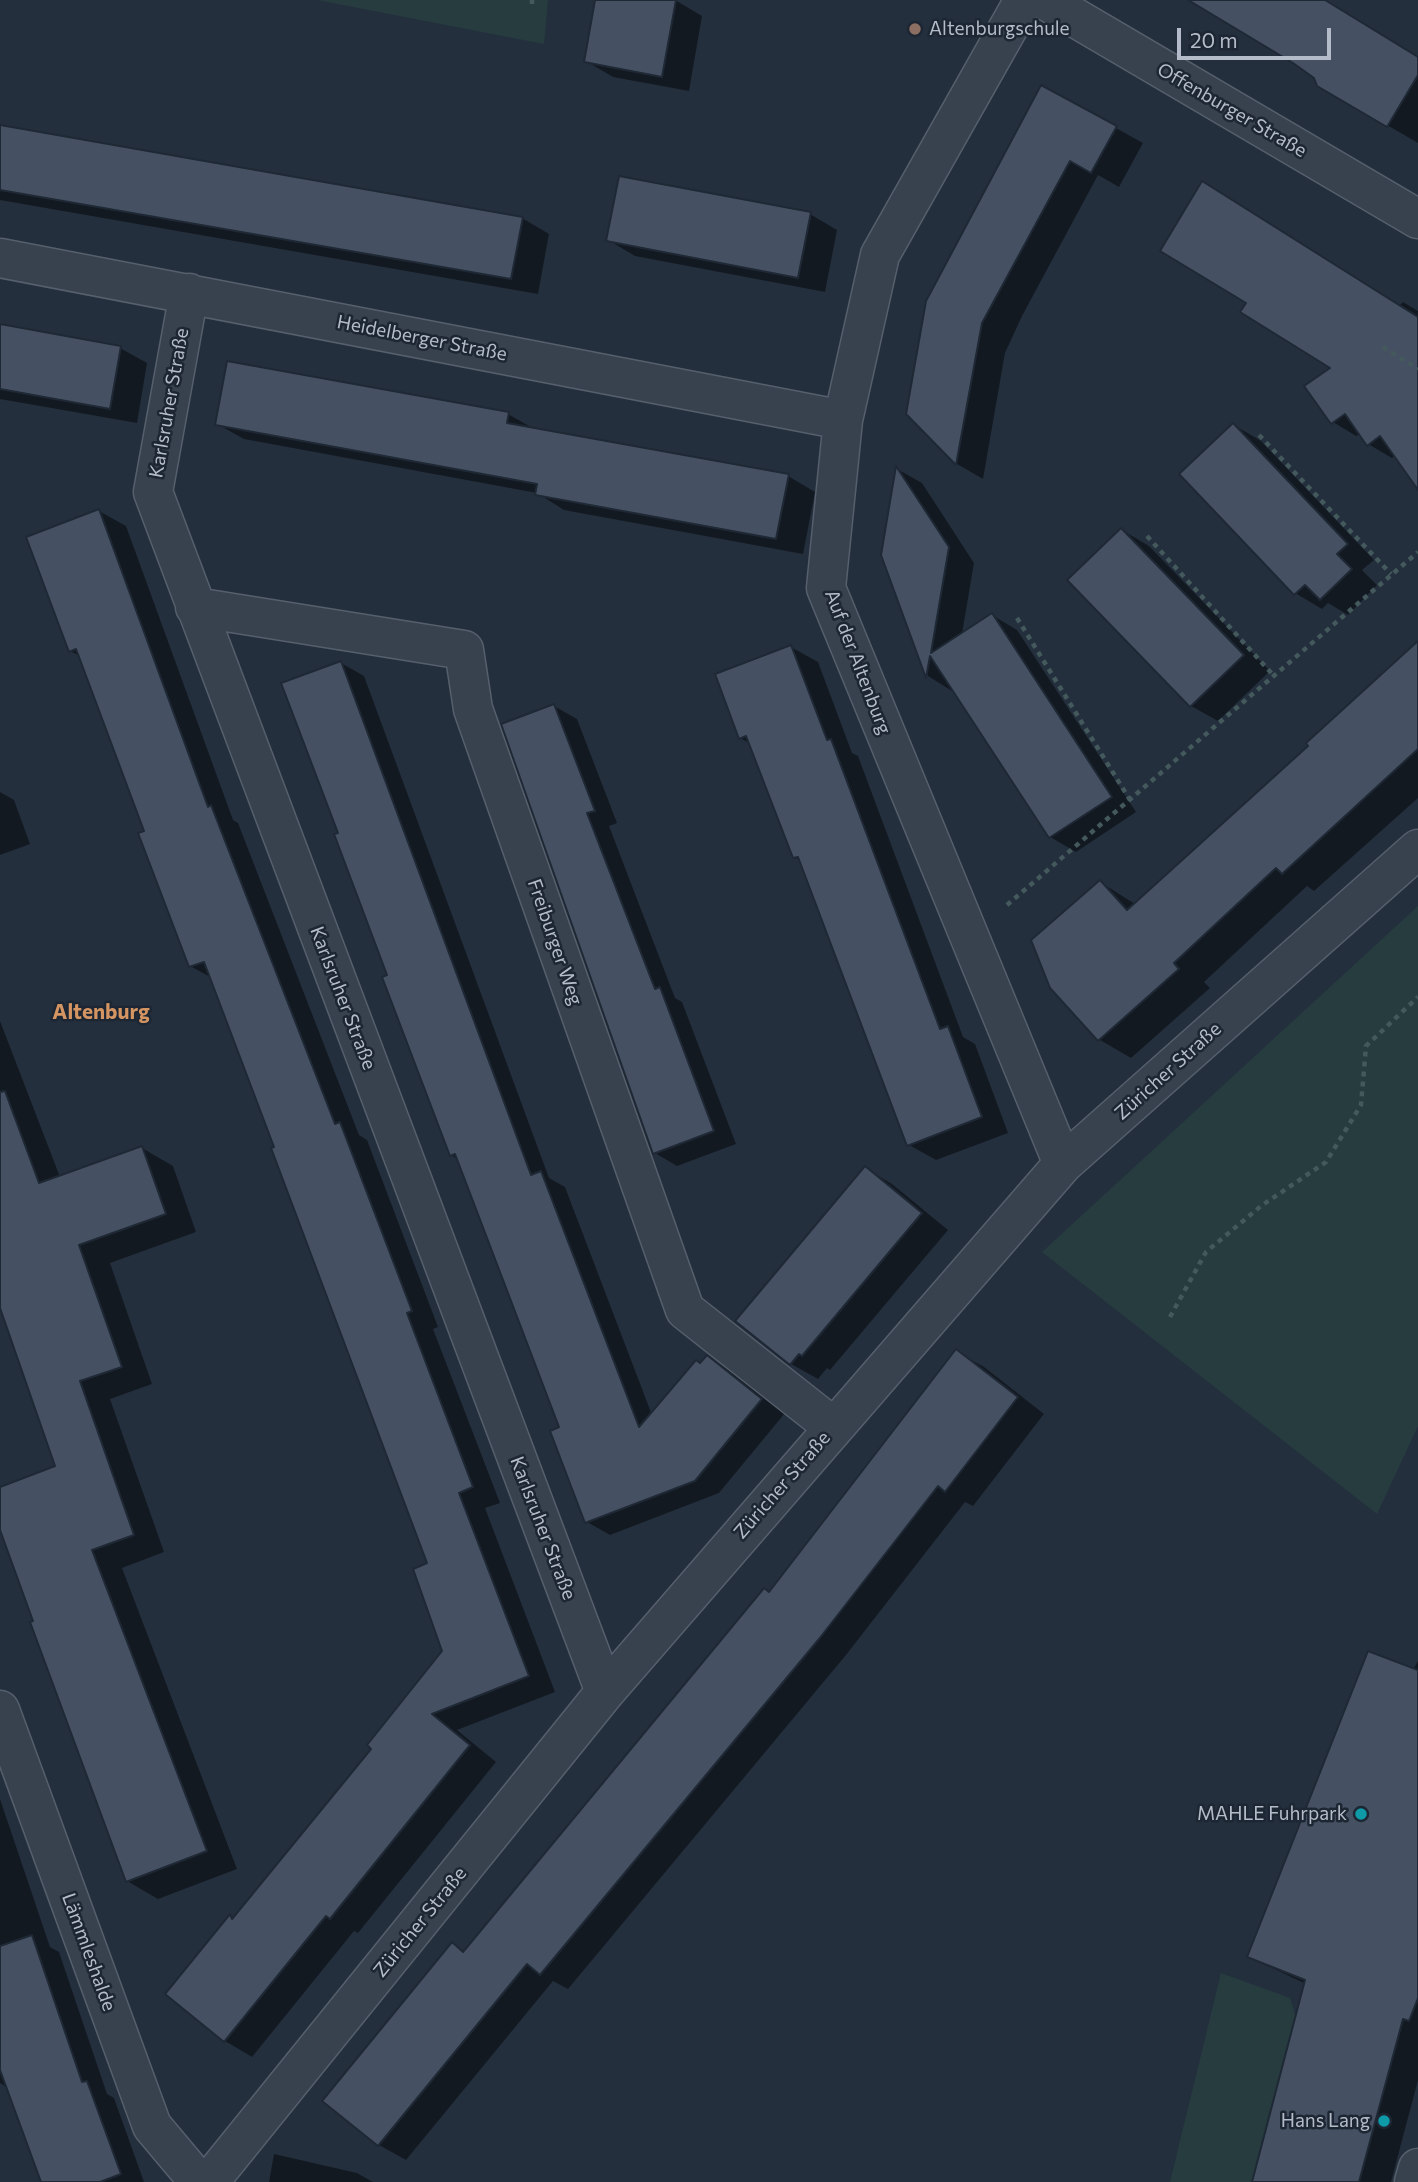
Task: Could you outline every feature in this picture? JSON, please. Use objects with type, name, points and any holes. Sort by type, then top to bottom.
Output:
[{"type":"street","name":"Auf der Altenburg","points":[[1024,0],[880,255],[843,420],[826,588],[1063,1164]]},
{"type":"street","name":"Offenburger Straße","points":[[1045,0],[1418,219]]},
{"type":"street","name":"Heidelberger Straße","points":[[0,258],[843,420]]},
{"type":"street","name":"Karlsruher Straße","points":[[189,293],[153,492],[605,1692]]},
{"type":"street","name":"Freiburger Weg","points":[[195,607],[464,650],[473,709],[685,1310],[832,1426]]},
{"type":"street","name":"Züricher Straße","points":[[209,2182],[605,1692],[832,1426],[1063,1164],[1418,849]]},
{"type":"street","name":"Lämmleshalde","points":[[0,1710],[152,2126],[198,2182]]},
{"type":"street","points":[[1415,2182],[1418,2168]]},
{"type":"path","points":[[1383,347],[1418,369]]},
{"type":"path","points":[[1259,435],[1391,575]]},
{"type":"path","points":[[1147,536],[1274,676]]},
{"type":"path","points":[[970,937],[1418,552]]},
{"type":"path","points":[[1017,618],[1130,800]]},
{"type":"path","points":[[1170,1317],[1206,1252],[1261,1206],[1326,1162],[1361,1104],[1366,1046],[1418,997]]},
{"type":"green space","points":[[317,0],[548,0],[544,44]]},
{"type":"green space","points":[[1418,906],[1418,1426],[1377,1514],[1042,1252]]},
{"type":"green space","points":[[1221,1973],[1290,1998],[1296,2017],[1252,2182],[1170,2182]]},
{"type":"building","points":[[595,0],[676,0],[662,77],[584,62]]},
{"type":"building","points":[[1188,0],[1325,0],[1418,57],[1418,75],[1387,127],[1317,86],[1314,78],[1293,63]]},
{"type":"building","points":[[1041,85],[1117,126],[1091,173],[1070,161],[982,323],[956,465],[906,414],[926,301]]},
{"type":"building","points":[[0,125],[523,217],[511,279],[0,190]]},
{"type":"building","points":[[619,176],[811,212],[798,278],[606,241]]},
{"type":"building","points":[[1202,181],[1418,317],[1418,490],[1380,436],[1367,446],[1345,414],[1331,424],[1304,386],[1330,368],[1240,312],[1246,303],[1160,251]]},
{"type":"building","points":[[0,324],[121,346],[110,409],[0,389]]},
{"type":"building","points":[[227,361],[509,412],[507,423],[789,474],[776,539],[535,495],[537,484],[215,425]]},
{"type":"building","points":[[1233,423],[1348,544],[1337,554],[1352,569],[1320,600],[1305,585],[1294,595],[1179,474]]},
{"type":"building","points":[[896,466],[949,547],[931,653],[992,613],[1112,797],[1049,838],[930,656],[926,678],[881,555]]},
{"type":"building","points":[[99,509],[208,807],[211,805],[335,1124],[340,1122],[412,1311],[407,1313],[473,1487],[459,1493],[529,1676],[432,1714],[470,1745],[330,1919],[326,1916],[224,2042],[165,1994],[230,1914],[232,1919],[371,1749],[367,1745],[442,1651],[413,1569],[427,1563],[271,1148],[274,1147],[204,962],[189,967],[138,833],[144,831],[76,649],[69,652],[26,537]]},
{"type":"building","points":[[1121,528],[1244,655],[1190,707],[1067,580]]},
{"type":"building","points":[[1418,641],[1418,749],[1282,874],[1276,868],[1174,963],[1179,969],[1098,1041],[1050,988],[1031,940],[1100,880],[1127,910],[1308,746],[1306,743]]},
{"type":"building","points":[[791,645],[827,740],[831,739],[940,1029],[948,1026],[982,1117],[907,1146],[798,857],[793,858],[746,736],[739,739],[715,674]]},
{"type":"building","points":[[341,661],[531,1175],[541,1171],[639,1427],[696,1360],[700,1363],[707,1355],[762,1399],[695,1481],[585,1523],[550,1431],[559,1427],[455,1154],[450,1156],[382,977],[387,975],[334,834],[338,833],[281,683]]},
{"type":"building","points":[[554,704],[595,811],[587,813],[655,989],[660,987],[714,1131],[653,1154],[501,724]]},
{"type":"building","points":[[5,1091],[39,1183],[142,1146],[166,1214],[79,1245],[122,1367],[80,1381],[134,1535],[92,1550],[207,1851],[126,1882],[30,1622],[33,1621],[0,1530],[0,1487],[55,1466],[0,1308],[0,1092]]},
{"type":"building","points":[[865,1166],[922,1213],[802,1356],[799,1354],[790,1365],[735,1321]]},
{"type":"building","points":[[956,1349],[1018,1397],[945,1492],[938,1486],[819,1639],[540,1975],[527,1964],[378,2146],[322,2101],[452,1942],[463,1952],[764,1588],[769,1592]]},
{"type":"building","name":"MAHLE Fuhrpark","points":[[1368,1651],[1418,1670],[1418,1998],[1409,2021],[1403,2019],[1359,2182],[1252,2182],[1305,1980],[1247,1957]]},
{"type":"building","points":[[32,1935],[82,2082],[87,2081],[121,2174],[100,2182],[41,2182],[0,2070],[0,1946]]},
{"type":"place","name":"Altenburgschule","points":[[915,29]]},
{"type":"place","name":"MAHLE Fuhrpark","points":[[1361,1814]]},
{"type":"place","name":"Hans Lang","points":[[1384,2121]]},
{"type":"district","name":"Altenburg","points":[[101,1012]]}]
